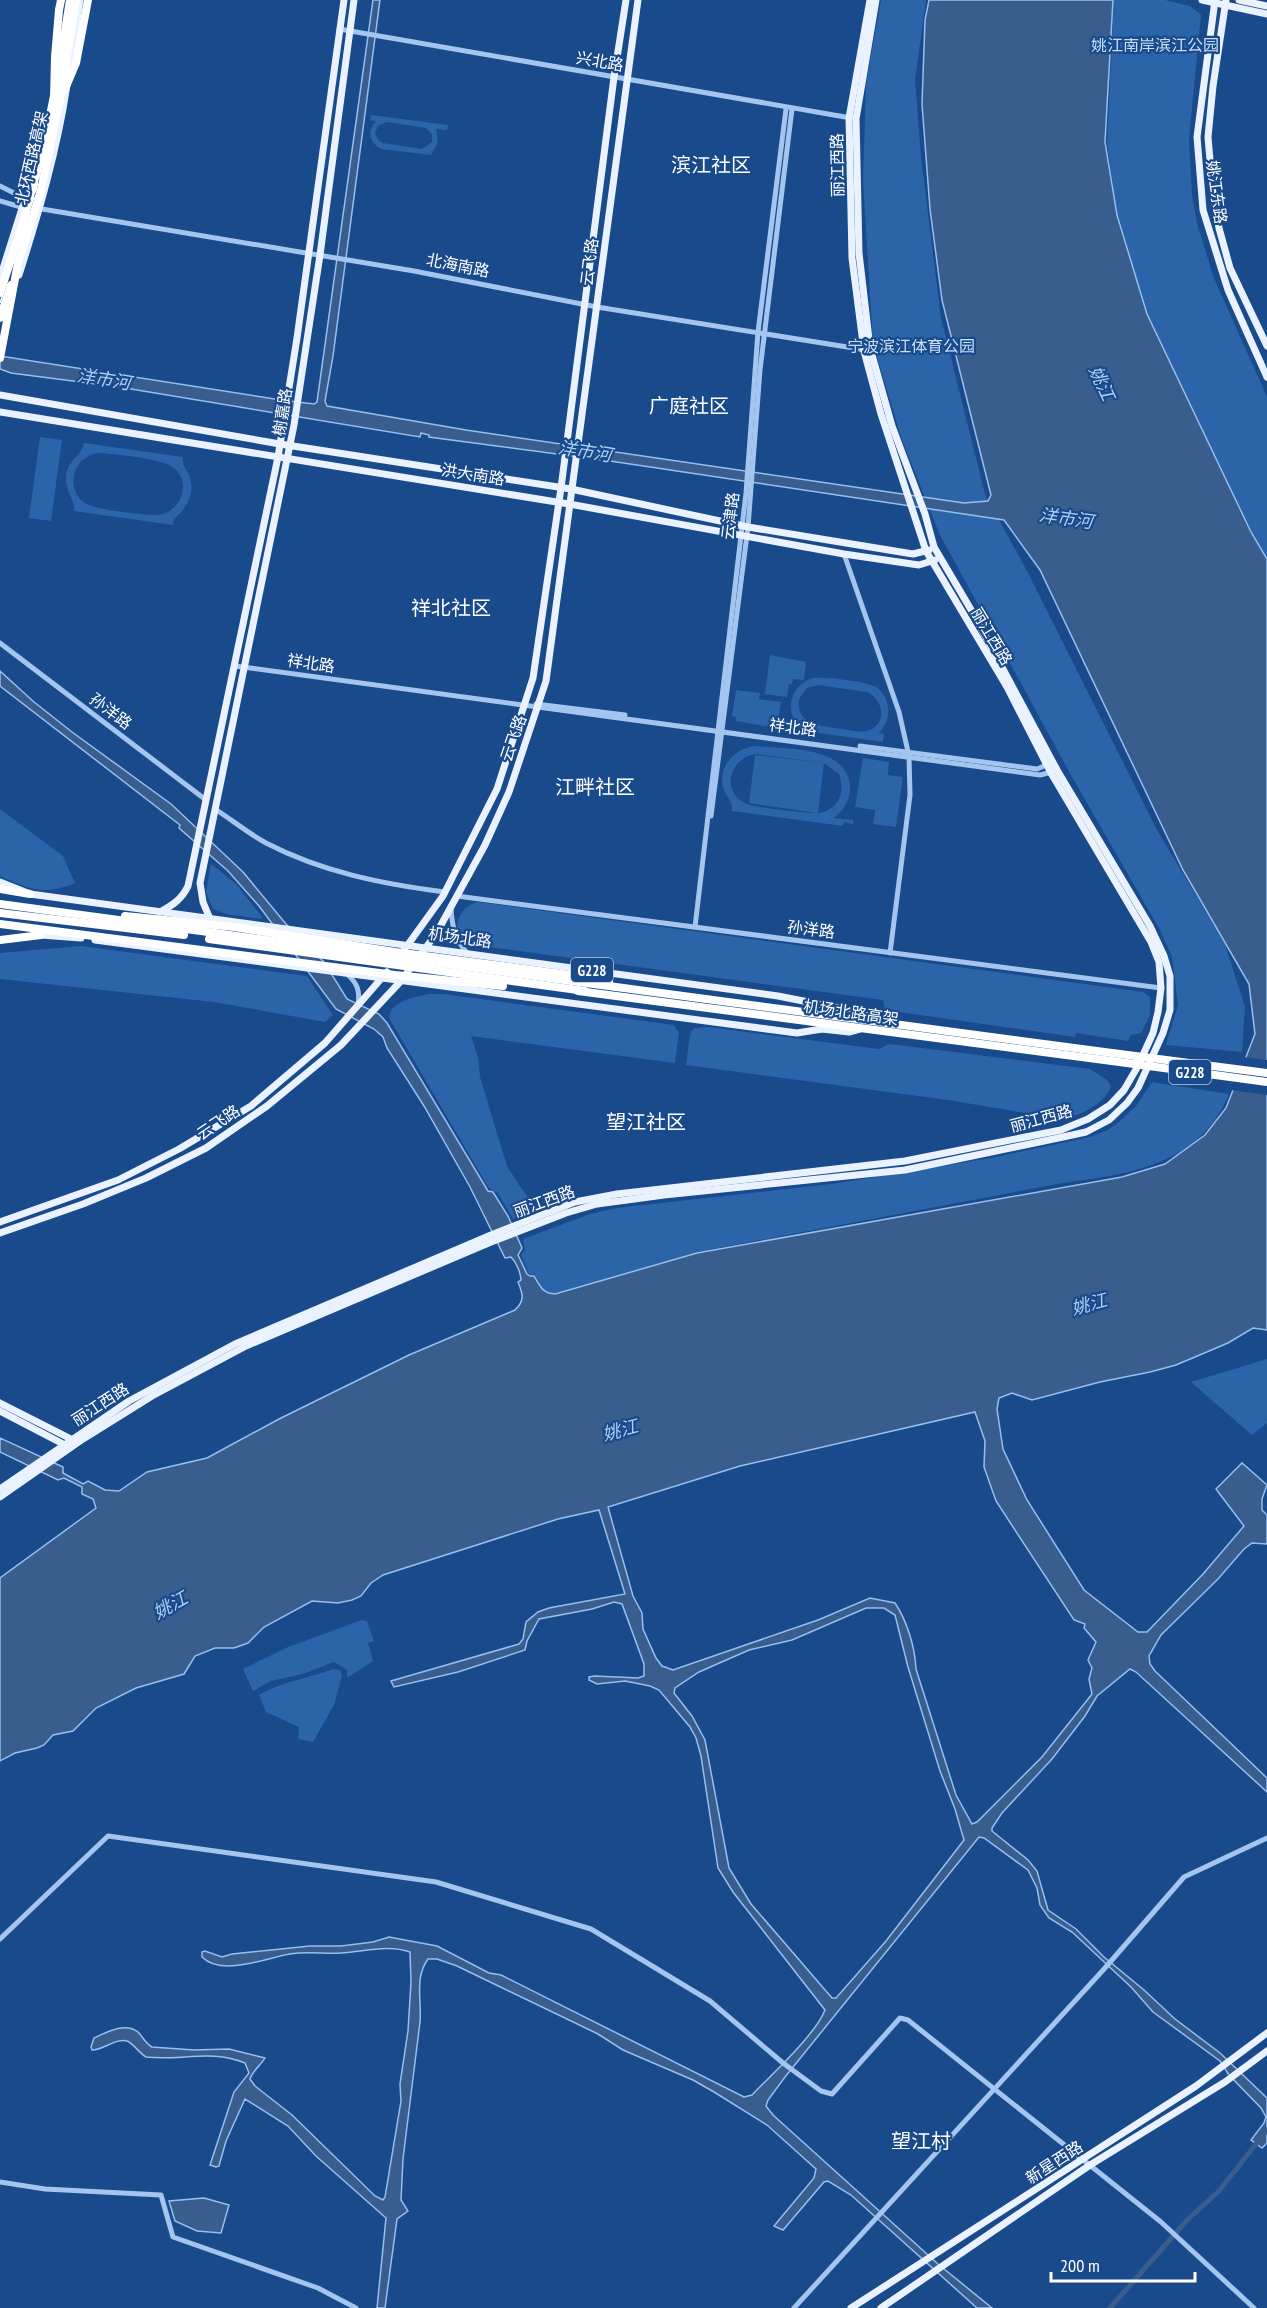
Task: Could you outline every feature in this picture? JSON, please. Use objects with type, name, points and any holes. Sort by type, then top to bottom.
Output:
[{"type":"highway","name":"北环西路高架","points":[[0,293],[3,277],[38,172],[57,99],[68,0]]},
{"type":"highway","name":"北环西路高架","points":[[0,318],[41,190],[78,0]]},
{"type":"highway","points":[[57,99],[76,63],[88,0]]},
{"type":"highway","points":[[57,99],[55,57],[60,3]]},
{"type":"highway","points":[[0,358],[18,263]]},
{"type":"highway","points":[[0,286],[3,277]]},
{"type":"highway","points":[[0,889],[30,894]]},
{"type":"highway","points":[[0,899],[234,927],[585,984]]},
{"type":"highway","name":"机场北路","points":[[0,904],[585,984]]},
{"type":"highway","points":[[0,913],[585,984]]},
{"type":"highway","points":[[0,924],[395,975],[548,991],[585,984]]},
{"type":"highway","points":[[0,934],[42,935]]},
{"type":"highway","name":"G228","points":[[0,941],[42,935]]},
{"type":"highway","name":"机场北路高架","points":[[585,984],[882,1022],[1112,1057]]},
{"type":"highway","name":"机场北路高架","points":[[585,984],[862,1029],[1112,1057]]},
{"type":"highway","name":"G228","points":[[1112,1057],[1267,1073]]},
{"type":"highway","name":"G228","points":[[1112,1057],[1267,1082]]},
{"type":"main road","points":[[3,277],[35,170],[68,0]]},
{"type":"main road","points":[[0,334],[55,153],[78,0]]},
{"type":"main road","name":"榭嘉路","points":[[160,912],[183,896],[188,886],[278,457],[344,0]]},
{"type":"main road","name":"榭嘉路","points":[[210,919],[202,902],[200,883],[294,425],[322,256],[353,31],[354,0]]},
{"type":"main road","name":"云飞路","points":[[0,1222],[118,1180],[179,1149],[251,1106],[325,1043],[381,980],[445,892],[497,789],[533,678],[569,431],[614,77],[626,0]]},
{"type":"main road","name":"云飞路","points":[[0,1233],[136,1183],[206,1148],[267,1106],[341,1046],[400,982],[426,948],[485,846],[509,792],[546,681],[638,0]]},
{"type":"main road","name":"丽江西路","points":[[517,1229],[575,1202],[616,1194],[905,1161],[1061,1130],[1088,1119],[1124,1090],[1153,1033],[1161,988],[1159,962],[1151,942],[935,559],[926,552],[915,515],[910,484],[867,350],[852,118],[870,0]]},
{"type":"main road","name":"丽江西路","points":[[852,118],[876,0]]},
{"type":"main road","points":[[1202,0],[1225,2],[1267,14]]},
{"type":"main road","points":[[1239,0],[1267,6]]},
{"type":"main road","name":"姚江东路","points":[[1214,1],[1197,137],[1203,210],[1228,290],[1267,377]]},
{"type":"main road","name":"姚江东路","points":[[1225,2],[1208,137],[1213,195],[1230,268],[1267,346]]},
{"type":"main road","name":"洪大南路","points":[[0,395],[290,446],[571,489],[745,526],[913,554],[934,548]]},
{"type":"main road","name":"洪大南路","points":[[0,412],[559,502],[844,554],[919,565],[935,559]]},
{"type":"main road","name":"丽江西路","points":[[910,484],[925,514],[935,559]]},
{"type":"main road","name":"丽江西路","points":[[0,1497],[47,1458],[152,1396],[246,1346],[517,1229],[597,1204],[905,1170],[1086,1132],[1109,1120],[1127,1103],[1138,1088],[1164,1033],[1170,1010],[1170,976],[1164,956],[1150,926],[1054,771]]},
{"type":"main road","name":"G228","points":[[0,882],[30,894]]},
{"type":"main road","name":"机场北路","points":[[30,894],[778,996],[854,1011],[882,1022]]},
{"type":"main road","name":"G228","points":[[42,935],[80,938],[797,1034],[822,1029],[849,1032],[862,1029]]},
{"type":"main road","points":[[0,1403],[75,1441]]},
{"type":"main road","points":[[0,1411],[67,1446]]},
{"type":"main road","name":"丽江西路","points":[[0,1489],[58,1457],[67,1446]]},
{"type":"main road","name":"新星西路","points":[[851,2308],[1196,2086],[1267,2033]]},
{"type":"main road","name":"新星西路","points":[[881,2308],[1090,2165],[1225,2082],[1267,2051]]},
{"type":"street","name":"兴北路","points":[[339,29],[789,109],[852,118]]},
{"type":"street","name":"云津路","points":[[696,927],[744,537],[761,333],[789,109]]},
{"type":"street","points":[[0,186],[40,208]]},
{"type":"street","points":[[0,201],[22,208],[40,208]]},
{"type":"street","name":"北海南路","points":[[40,208],[460,279],[597,308],[867,350]]},
{"type":"street","points":[[844,554],[899,712],[908,754],[910,795],[890,953]]},
{"type":"street","name":"孙洋路","points":[[0,643],[206,800]]},
{"type":"street","name":"祥北路","points":[[235,666],[908,754],[1037,769],[1050,764]]},
{"type":"street","name":"祥北路","points":[[908,754],[1040,775],[1054,771]]},
{"type":"street","points":[[215,809],[265,842],[310,863],[361,879],[445,892]]},
{"type":"street","name":"孙洋路","points":[[457,896],[1161,988]]},
{"type":"street","points":[[451,907],[453,930],[467,953]]},
{"type":"street","points":[[348,975],[355,982],[358,990],[358,1006]]},
{"type":"street","points":[[0,1939],[108,1836],[436,1882],[591,1929],[710,2001],[783,2063],[821,2091],[832,2094],[900,2018],[916,2024],[1161,2222],[1254,2308]]},
{"type":"street","points":[[794,2308],[1105,1968],[1184,1876],[1267,1838]]},
{"type":"street","points":[[0,2182],[45,2189],[161,2195],[173,2237],[318,2288],[356,2308]]},
{"type":"green space","name":"宁波滨江体育公园","points":[[881,0],[926,0],[915,80],[921,157],[941,318],[985,494],[1027,571],[1157,830],[1225,944],[1245,1007],[1242,1052],[1166,1045],[1178,1005],[1172,957],[1160,930],[1072,777],[939,533],[901,437],[873,344],[863,181],[866,84]]},
{"type":"green space","name":"姚江南岸滨江公园","points":[[1114,0],[1165,0],[1190,6],[1201,15],[1189,139],[1192,194],[1197,223],[1213,276],[1267,397],[1267,558],[1252,532],[1147,313],[1116,208],[1107,142]]},
{"type":"green space","points":[[371,115],[448,125],[447,130],[436,129],[438,142],[431,155],[381,149],[372,140],[370,132],[376,121],[370,120]],"holes":[[[387,122],[426,128],[432,134],[432,142],[422,149],[383,143],[378,140],[375,133],[378,126]]]},
{"type":"green space","points":[[40,437],[62,440],[51,521],[29,518]]},
{"type":"green space","points":[[84,443],[183,457],[191,481],[191,493],[183,510],[174,519],[173,525],[74,511],[66,475],[69,466]],"holes":[[[99,453],[145,458],[169,465],[177,471],[181,478],[183,486],[179,501],[166,513],[157,515],[110,510],[87,504],[75,491],[74,474],[83,460]]]},
{"type":"green space","points":[[770,655],[806,662],[804,680],[793,679],[792,684],[789,684],[787,697],[765,694]]},
{"type":"green space","points":[[813,678],[838,679],[879,689],[888,704],[887,721],[879,733],[884,734],[883,742],[790,729],[792,721],[795,721],[791,708],[793,695],[796,689]],"holes":[[[818,685],[867,692],[877,701],[881,712],[878,724],[867,731],[861,732],[812,723],[806,720],[799,708],[799,699],[807,688]]]},
{"type":"green space","points":[[736,690],[760,693],[759,699],[781,702],[777,728],[736,721],[736,717],[732,716]]},
{"type":"green space","points":[[755,746],[798,749],[813,752],[839,763],[847,773],[850,791],[846,804],[834,818],[853,820],[853,824],[844,822],[843,826],[732,811],[722,782],[723,774],[729,760],[747,748]],"holes":[[[756,754],[822,763],[755,755],[749,803],[817,813],[761,807],[747,804],[739,799],[733,792],[731,776],[739,762]],[[824,763],[839,774],[841,794],[831,809],[818,813]]]},
{"type":"green space","points":[[863,758],[889,762],[888,775],[903,777],[896,827],[873,824],[875,810],[855,807]]},
{"type":"green space","points":[[0,809],[63,856],[75,883],[45,890],[28,887],[0,876]]},
{"type":"green space","points":[[211,864],[236,884],[262,917],[261,919],[226,914],[213,909],[206,892]]},
{"type":"green space","points":[[478,902],[1143,992],[1150,997],[1150,1015],[1141,1033],[1131,1035],[1128,1041],[1076,1033],[1075,1037],[885,1010],[883,1000],[472,945],[461,939],[457,927],[458,920],[466,908]]},
{"type":"green space","points":[[81,946],[307,976],[333,1015],[325,1022],[214,1002],[0,979],[0,953]]},
{"type":"green space","points":[[444,994],[674,1025],[679,1033],[675,1063],[471,1036],[478,1057],[480,1077],[507,1166],[537,1209],[513,1219],[498,1193],[487,1185],[389,1018],[390,1012],[398,1004],[410,998]]},
{"type":"green space","points":[[708,1027],[879,1049],[889,1044],[1090,1069],[1107,1080],[1111,1086],[1104,1098],[1091,1108],[1061,1119],[948,1100],[686,1065],[690,1034],[694,1028]]},
{"type":"green space","points":[[1152,1082],[1229,1094],[1216,1118],[1200,1137],[1181,1151],[1160,1162],[1137,1170],[697,1252],[555,1293],[544,1290],[535,1275],[529,1274],[521,1255],[525,1250],[523,1239],[590,1214],[616,1208],[839,1183],[991,1158],[1090,1137],[1108,1130],[1119,1122],[1136,1106]]},
{"type":"green space","points":[[1267,1359],[1267,1423],[1252,1435],[1191,1382]]},
{"type":"green space","points":[[362,1620],[367,1621],[374,1641],[368,1643],[373,1661],[347,1678],[347,1670],[334,1662],[303,1674],[271,1681],[253,1691],[243,1669],[288,1647]]},
{"type":"green space","points":[[333,1669],[340,1670],[342,1675],[334,1705],[313,1742],[298,1739],[299,1727],[266,1712],[259,1695],[277,1686]]},
{"type":"water","points":[[373,0],[380,0],[333,356],[325,401],[327,406],[466,430],[964,503],[988,501],[991,495],[942,300],[930,209],[922,104],[925,20],[929,0],[1113,0],[1105,142],[1117,215],[1147,314],[1251,532],[1267,559],[1267,1330],[1253,1328],[1228,1343],[1176,1365],[1150,1372],[1100,1382],[1032,1400],[1012,1393],[999,1398],[997,1409],[1003,1449],[1027,1500],[1084,1590],[1138,1632],[1147,1632],[1203,1574],[1244,1526],[1216,1489],[1242,1463],[1267,1485],[1262,1499],[1262,1510],[1267,1515],[1267,1544],[1252,1543],[1244,1549],[1218,1579],[1161,1635],[1149,1656],[1150,1664],[1155,1671],[1267,1778],[1267,1792],[1130,1669],[1097,1696],[1085,1716],[1052,1759],[1002,1813],[992,1831],[1028,1860],[1037,1871],[1048,1910],[1076,1929],[1104,1957],[1175,2019],[1220,2053],[1267,2098],[1267,2143],[1262,2148],[1251,2140],[1266,2117],[1261,2108],[1229,2075],[1220,2061],[1153,2012],[1131,1987],[1072,1932],[1049,1918],[1040,1905],[1037,1888],[1028,1870],[984,1838],[979,1837],[785,2077],[766,2106],[773,2115],[938,2264],[992,2308],[977,2308],[851,2195],[828,2181],[824,2182],[783,2230],[774,2226],[814,2178],[816,2169],[767,2125],[693,2080],[623,2050],[598,2034],[457,1966],[437,1959],[428,1959],[421,1974],[420,2022],[403,2159],[401,2200],[408,2211],[397,2219],[385,2308],[377,2308],[386,2218],[316,2156],[288,2126],[245,2099],[226,2141],[219,2166],[210,2165],[234,2092],[249,2073],[245,2063],[208,2056],[146,2057],[127,2041],[92,2050],[94,2038],[116,2029],[127,2028],[138,2032],[152,2047],[194,2050],[229,2049],[265,2058],[250,2079],[255,2086],[292,2115],[375,2196],[383,2200],[401,2101],[400,2084],[408,2031],[411,1982],[410,1952],[384,1949],[341,1953],[296,1953],[245,1964],[221,1966],[202,1957],[202,1952],[222,1957],[310,1946],[341,1946],[373,1942],[389,1937],[437,1946],[489,1973],[501,1975],[744,2097],[752,2095],[792,2054],[812,2031],[825,2010],[733,1892],[718,1868],[701,1756],[690,1727],[659,1690],[625,1681],[597,1684],[589,1680],[589,1677],[595,1676],[638,1678],[644,1676],[644,1664],[622,1604],[614,1602],[592,1609],[539,1619],[527,1641],[525,1650],[458,1672],[394,1687],[391,1681],[519,1644],[523,1639],[526,1622],[538,1612],[625,1594],[599,1510],[558,1519],[383,1575],[371,1583],[361,1596],[352,1600],[338,1603],[312,1601],[264,1627],[248,1643],[234,1648],[215,1648],[195,1656],[184,1674],[136,1688],[96,1708],[73,1731],[53,1735],[44,1745],[15,1753],[0,1761],[0,1578],[96,1508],[93,1499],[82,1494],[82,1487],[64,1478],[58,1480],[0,1452],[0,1438],[63,1467],[63,1473],[83,1484],[88,1481],[105,1490],[119,1491],[147,1472],[207,1458],[279,1419],[409,1355],[515,1310],[522,1297],[518,1282],[521,1277],[516,1265],[511,1257],[505,1258],[470,1187],[424,1106],[387,1048],[383,1037],[374,1029],[336,1009],[259,906],[228,871],[179,828],[180,825],[0,686],[0,671],[72,732],[171,804],[243,872],[286,924],[324,962],[347,999],[379,1014],[387,1023],[488,1191],[493,1192],[508,1216],[522,1248],[518,1255],[527,1274],[534,1276],[547,1292],[555,1294],[697,1253],[1122,1177],[1165,1164],[1205,1135],[1226,1108],[1255,1034],[1249,984],[1183,870],[1040,570],[1004,520],[610,461],[429,437],[421,433],[420,437],[119,387],[11,373],[0,369],[0,356],[281,400],[314,404],[317,402]],"holes":[[[975,1412],[985,1441],[984,1467],[996,1501],[1074,1620],[1085,1624],[1084,1628],[1096,1642],[1088,1660],[1092,1668],[1089,1679],[1092,1694],[1042,1757],[977,1822],[972,1824],[956,1795],[916,1669],[910,1634],[895,1603],[870,1598],[818,1620],[673,1670],[662,1666],[656,1658],[643,1629],[642,1613],[633,1596],[608,1507],[740,1466]],[[866,1608],[884,1608],[895,1615],[908,1667],[964,1840],[886,1941],[836,1998],[832,1998],[751,1904],[729,1868],[705,1740],[692,1716],[674,1693],[675,1688],[699,1672],[749,1650],[792,1640]]]},
{"type":"water","points":[[204,2198],[229,2205],[221,2233],[197,2231],[175,2221],[169,2201]]},
{"type":"pier","points":[[1243,1057],[1267,1060],[1267,1095],[1230,1090]]},
{"type":"waterway","points":[[1110,2308],[1188,2219],[1219,2191],[1267,2130]]},
{"type":"railway","points":[[0,303],[36,190],[57,99],[72,0]]},
{"type":"district","name":"滨江社区","points":[[711,165]]},
{"type":"district","name":"广庭社区","points":[[689,406]]},
{"type":"district","name":"祥北社区","points":[[451,608]]},
{"type":"district","name":"江畔社区","points":[[595,787]]},
{"type":"district","name":"望江社区","points":[[646,1122]]},
{"type":"district","name":"望江村","points":[[921,2141]]},
{"type":"water label","name":"洋市河","points":[[104,379]]},
{"type":"water label","name":"姚江","points":[[1102,383]]},
{"type":"water label","name":"洋市河","points":[[585,451]]},
{"type":"water label","name":"洋市河","points":[[1066,518]]},
{"type":"water label","name":"姚江","points":[[1089,1304]]},
{"type":"water label","name":"姚江","points":[[620,1430]]},
{"type":"water label","name":"姚江","points":[[170,1605]]}]
